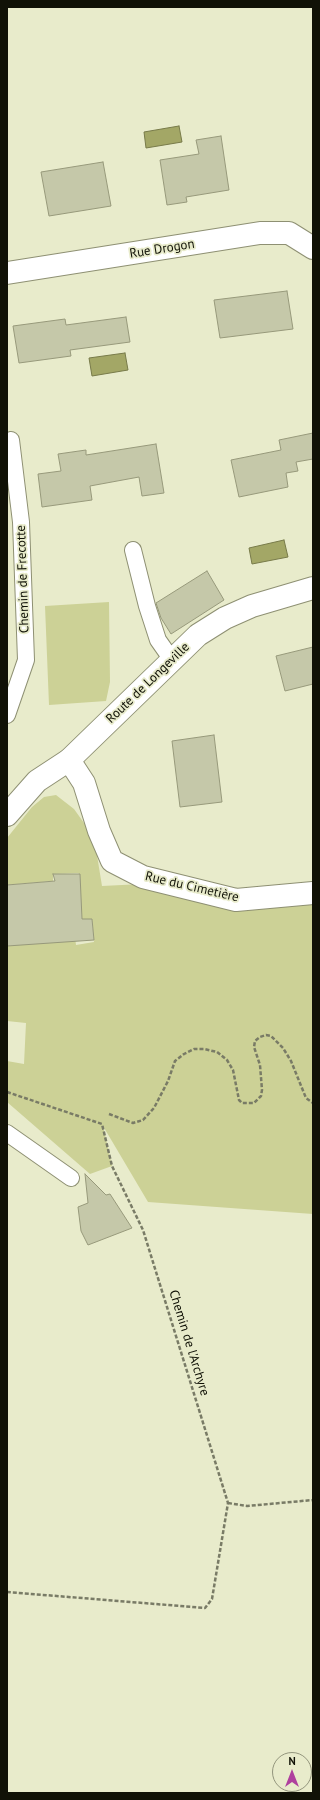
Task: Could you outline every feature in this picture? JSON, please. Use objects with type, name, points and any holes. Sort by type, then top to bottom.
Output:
[{"type":"street","name":"Rue Drogon","points":[[7,273],[260,233],[289,233],[313,248]]},
{"type":"street","name":"Route de Longeville","points":[[7,815],[37,781],[69,760],[198,635],[226,618],[252,606],[313,588]]},
{"type":"street","name":"Rue du Cimetière","points":[[69,760],[84,783],[99,831],[112,861],[143,877],[236,900],[313,893]]},
{"type":"lane","name":"Chemin de Frecotte","points":[[7,715],[26,660],[21,522],[11,440]]},
{"type":"lane","points":[[133,550],[147,606],[158,640],[172,660]]},
{"type":"lane","points":[[7,1133],[71,1178]]},
{"type":"path","points":[[109,1114],[133,1123],[143,1120],[154,1108],[168,1081],[175,1061],[194,1049],[204,1049],[217,1052],[227,1060],[233,1070],[239,1100],[242,1103],[254,1103],[261,1096],[262,1090],[260,1065],[254,1047],[255,1041],[266,1035],[276,1040],[283,1048],[306,1098],[313,1103]]},
{"type":"path","name":"Chemin de l'Archyre","points":[[7,1092],[88,1121],[102,1124],[112,1166],[143,1230],[228,1503]]},
{"type":"path","points":[[7,1592],[205,1608],[212,1599],[228,1503],[247,1506],[313,1500]]},
{"type":"shaded area","points":[[179,126],[182,142],[146,148],[144,132]]},
{"type":"shaded area","points":[[125,353],[128,370],[92,376],[89,358]]},
{"type":"shaded area","points":[[284,540],[288,557],[252,564],[249,548]]},
{"type":"shaded area","points":[[109,602],[110,682],[106,701],[49,705],[45,606]]},
{"type":"shaded area","points":[[56,795],[74,809],[94,837],[102,886],[142,884],[313,903],[313,1214],[148,1202],[103,1126],[112,1166],[90,1174],[7,1102],[7,1061],[24,1064],[26,1023],[7,1021],[7,946],[75,937],[76,945],[94,942],[92,919],[82,919],[77,876],[79,873],[53,874],[53,881],[7,885],[7,838],[32,807],[44,797]]},
{"type":"building","points":[[221,136],[229,190],[186,197],[187,202],[167,205],[160,160],[199,154],[196,140]]},
{"type":"building","points":[[103,162],[111,206],[49,216],[41,172]]},
{"type":"building","points":[[287,291],[293,329],[220,338],[214,300]]},
{"type":"building","points":[[126,317],[130,342],[70,350],[71,356],[19,363],[13,326],[65,319],[66,325]]},
{"type":"building","points":[[313,433],[313,459],[296,462],[298,471],[286,473],[288,487],[239,497],[231,460],[281,450],[279,440]]},
{"type":"building","points":[[156,444],[164,493],[142,496],[139,477],[90,486],[92,500],[42,507],[38,474],[61,471],[58,454],[86,450],[86,455]]},
{"type":"building","points":[[207,571],[224,600],[171,634],[161,618],[156,603]]},
{"type":"building","points":[[313,647],[313,684],[285,691],[276,656]]},
{"type":"building","points":[[214,735],[222,802],[180,807],[172,741]]},
{"type":"building","points":[[53,874],[80,874],[82,919],[92,919],[94,940],[7,946],[7,885],[55,881]]},
{"type":"building","points":[[85,1174],[106,1195],[110,1194],[132,1228],[88,1245],[81,1231],[78,1207],[88,1203]]}]
